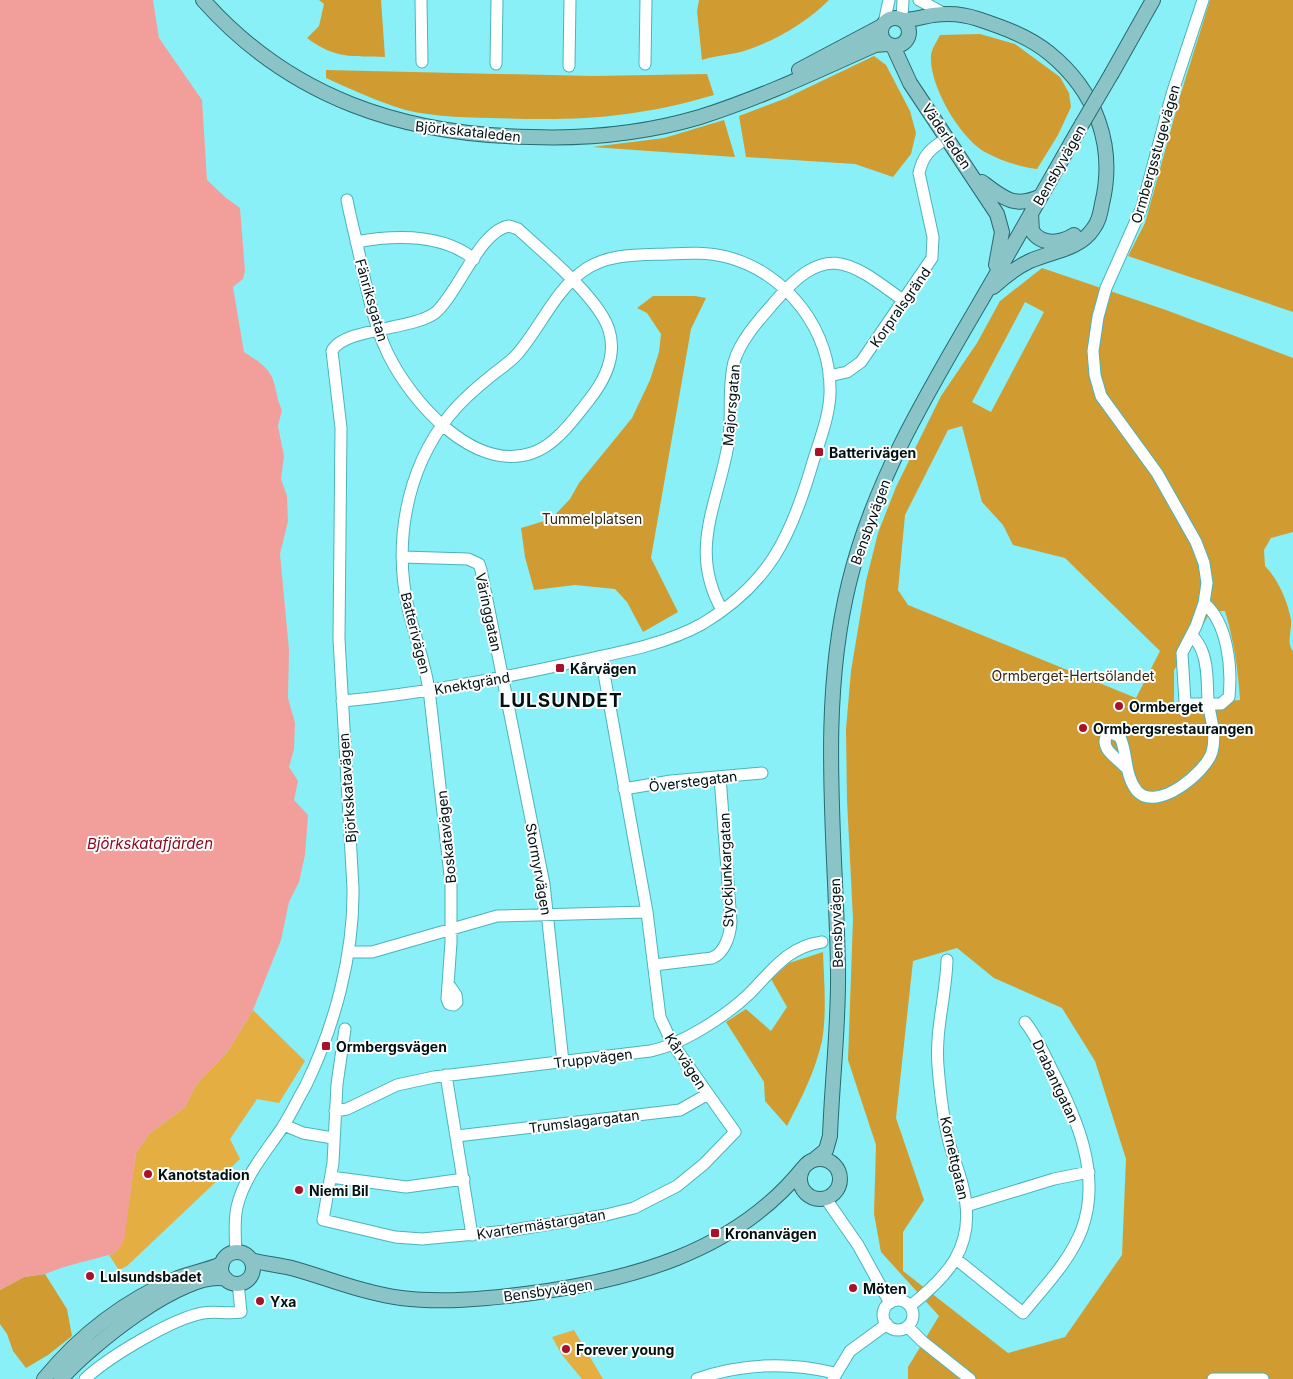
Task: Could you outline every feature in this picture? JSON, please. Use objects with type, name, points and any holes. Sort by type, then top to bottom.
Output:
[{"type":"main road","name":"Björkskataleden","points":[[203,0],[224,23],[254,50],[305,84],[377,115],[424,127],[484,135],[580,137],[668,125],[736,104],[782,87],[875,46],[890,45]]},
{"type":"main road","name":"Bensbyvägen","points":[[816,1159],[824,1154],[829,1145],[838,972],[832,755],[835,678],[840,628],[849,583],[864,530],[898,448],[1154,0]]},
{"type":"main road","points":[[983,298],[994,285],[1019,267],[1081,241],[1098,220],[1107,182],[1107,153],[1097,117],[1082,88],[1071,74],[1047,51],[1017,34],[971,17],[946,14],[902,19],[892,18],[883,25],[882,36],[890,45],[900,46],[920,27],[933,23],[989,24]]},
{"type":"main road","points":[[902,19],[908,24],[908,38]]},
{"type":"main road","name":"Björkskataleden","points":[[736,104],[883,25]]},
{"type":"main road","name":"Väderleden","points":[[908,38],[909,61],[921,97]]},
{"type":"main road","name":"Väderleden","points":[[890,45],[906,76],[946,139],[992,204],[1002,232],[1000,254],[983,298]]},
{"type":"main road","name":"Väderleden","points":[[973,175],[1008,200],[1023,203],[1041,196]]},
{"type":"main road","points":[[1031,214],[1031,228],[1036,236],[1046,242],[1058,242],[1078,232],[1102,205]]},
{"type":"main road","name":"Bensbyvägen","points":[[831,1113],[832,1136],[840,1173]]},
{"type":"main road","points":[[816,1159],[831,1162],[840,1173],[839,1187],[835,1193],[826,1198],[819,1199],[809,1196],[800,1185],[800,1174],[803,1168],[816,1159]]},
{"type":"main road","name":"Bensbyvägen","points":[[768,1206],[803,1168]]},
{"type":"main road","name":"Bensbyvägen","points":[[251,1260],[296,1269],[363,1290],[422,1300],[471,1299],[563,1289],[624,1277],[666,1262],[721,1238],[768,1206],[791,1193],[809,1196]]},
{"type":"main road","points":[[236,1252],[245,1254],[251,1260],[252,1268],[238,1279],[222,1272],[222,1264],[227,1255],[236,1252]]},
{"type":"main road","points":[[44,1379],[82,1339],[119,1310],[178,1278],[222,1264]]},
{"type":"main road","name":"Bensbyvägen","points":[[62,1379],[97,1344],[139,1313],[195,1282],[213,1277],[238,1279],[272,1272],[312,1275]]},
{"type":"street","points":[[421,0],[422,62]]},
{"type":"street","points":[[496,0],[496,64]]},
{"type":"street","points":[[569,66],[570,0]]},
{"type":"street","points":[[645,64],[646,0]]},
{"type":"street","points":[[883,25],[890,0]]},
{"type":"street","points":[[902,0],[902,19]]},
{"type":"street","points":[[919,0],[946,14]]},
{"type":"street","name":"Ormbergsstugevägen","points":[[1203,0],[1172,94],[1142,207],[1106,288],[1098,317],[1093,351],[1095,375],[1101,396],[1151,465],[1200,550],[1206,573],[1204,603],[1192,635],[1182,653],[1185,702],[1209,705]]},
{"type":"street","name":"Korpralsgränd","points":[[830,376],[847,372],[861,362],[929,265],[934,250],[921,184],[921,165],[929,150],[946,139]]},
{"type":"street","name":"Fänriksgatan","points":[[346,200],[378,330],[402,379],[442,426],[467,444],[492,455],[516,457],[533,453],[553,442],[578,414],[601,386],[608,369],[611,350],[609,330],[599,312],[572,280],[518,229],[509,226],[502,228]]},
{"type":"street","name":"Björkskatavägen","points":[[236,1252],[235,1224],[242,1193],[252,1173],[284,1125],[305,1086],[324,1042],[335,1007],[352,927],[353,888],[342,701],[339,610],[341,428],[331,355],[334,347],[342,340],[422,320],[436,312],[445,303],[474,259],[502,228]]},
{"type":"street","points":[[356,242],[382,237],[445,242],[461,249],[474,259]]},
{"type":"street","name":"Batterivägen","points":[[430,691],[406,596],[402,557],[404,523],[412,488],[422,461],[442,426],[463,401],[516,356],[552,304],[582,271],[606,260],[643,255],[704,253],[726,257],[747,264],[773,278],[798,302],[814,328],[823,348],[830,376],[830,396],[826,418],[793,525],[778,553],[764,572],[722,610],[677,636],[601,656]]},
{"type":"street","name":"Majorsgatan","points":[[722,610],[713,592],[709,575],[706,543],[708,519],[730,437],[733,368],[744,343],[763,314],[800,275],[811,268],[838,263],[858,268],[904,301]]},
{"type":"street","name":"Väringgatan","points":[[402,557],[468,558],[479,564],[504,678]]},
{"type":"street","points":[[1204,603],[1216,616],[1220,624],[1229,673],[1228,699],[1224,703],[1209,705]]},
{"type":"street","points":[[1127,768],[1136,788],[1147,797],[1165,796],[1184,783],[1210,758],[1214,732],[1203,652],[1192,635]]},
{"type":"street","name":"Knektgränd","points":[[342,701],[430,691],[504,678],[601,656]]},
{"type":"street","name":"Kårvägen","points":[[601,656],[647,912],[658,1008],[672,1043],[735,1132]]},
{"type":"street","name":"Stormyrvägen","points":[[504,678],[548,914],[563,1062]]},
{"type":"street","name":"Boskatavägen","points":[[430,691],[451,884],[449,985]]},
{"type":"street","name":"Överstegatan","points":[[624,789],[671,781],[762,773]]},
{"type":"street","name":"Styckjunkargatan","points":[[654,965],[712,958],[718,954],[727,940],[730,922],[720,777]]},
{"type":"street","points":[[348,952],[372,952],[497,916],[647,912]]},
{"type":"street","name":"Truppvägen","points":[[336,1111],[347,1109],[398,1085],[446,1075],[650,1051],[672,1043],[728,1010],[748,994],[784,957],[799,948],[822,942]]},
{"type":"street","name":"Kornettgatan","points":[[910,1306],[940,1281],[956,1260],[965,1235],[966,1206],[947,1132],[938,1066],[938,1036],[945,991],[947,960]]},
{"type":"street","name":"Drabantgatan","points":[[956,1260],[1023,1313],[1063,1263],[1076,1241],[1088,1205],[1088,1172],[1071,1108],[1036,1037],[1025,1022]]},
{"type":"street","points":[[345,1029],[337,1084],[331,1177],[406,1186],[464,1179]]},
{"type":"street","points":[[446,1075],[472,1235]]},
{"type":"street","name":"Trumslagargatan","points":[[457,1136],[680,1110],[708,1094]]},
{"type":"street","points":[[284,1125],[302,1133],[333,1138]]},
{"type":"street","name":"Kvartermästargatan","points":[[331,1177],[322,1220],[395,1237],[422,1238],[472,1235],[606,1215],[634,1208],[677,1186],[704,1164],[735,1132]]},
{"type":"street","points":[[966,1206],[1054,1179],[1088,1172]]},
{"type":"street","points":[[826,1198],[858,1245],[890,1303]]},
{"type":"street","points":[[85,1379],[122,1351],[187,1318],[204,1312],[241,1312],[238,1279]]},
{"type":"street","points":[[902,1300],[910,1306],[913,1316],[908,1327],[898,1330],[886,1324],[883,1314],[890,1303],[902,1300]]},
{"type":"street","points":[[697,1379],[727,1370],[758,1366],[797,1366],[834,1376],[850,1351],[886,1324]]},
{"type":"street","points":[[908,1327],[922,1341],[970,1379]]},
{"type":"street","points":[[1213,1379],[1263,1379]]},
{"type":"shaded area","points":[[253,1010],[305,1061],[279,1103],[257,1099],[230,1139],[240,1159],[127,1266],[119,1270],[109,1255],[113,1254],[129,1201],[136,1153],[150,1133],[185,1107],[196,1085],[228,1051]]},
{"type":"shaded area","points":[[574,1330],[603,1379],[582,1379],[562,1355],[552,1337]]},
{"type":"green space","points":[[319,0],[381,0],[385,57],[353,56],[335,53],[326,50],[307,38],[319,26],[324,4]]},
{"type":"green space","points":[[699,0],[829,0],[791,30],[769,41],[742,52],[702,60],[697,11]]},
{"type":"green space","points":[[1210,0],[1293,0],[1293,312],[1128,256],[1145,223],[1181,93]]},
{"type":"green space","points":[[980,34],[1015,44],[1060,77],[1069,93],[1071,107],[1058,135],[1037,169],[1009,163],[983,151],[964,134],[940,95],[932,68],[931,56],[940,35]]},
{"type":"green space","points":[[874,56],[886,65],[910,111],[916,133],[911,154],[893,177],[855,164],[746,157],[739,116],[784,99]]},
{"type":"green space","points":[[326,70],[593,76],[707,74],[714,95],[656,109],[603,117],[521,119],[454,117],[405,110],[384,103],[326,78]]},
{"type":"green space","points":[[724,120],[735,157],[592,147],[664,138]]},
{"type":"green space","name":"Ormberget-Hertsölandet","points":[[1042,268],[1166,310],[1293,358],[1293,532],[1271,538],[1264,550],[1265,566],[1278,584],[1288,606],[1291,620],[1290,645],[1293,651],[1293,1379],[908,1379],[908,1367],[939,1316],[881,1252],[874,1214],[876,1145],[848,1060],[853,919],[847,800],[846,729],[851,671],[866,581],[878,533],[896,487],[941,396],[977,343],[1000,301]],"holes":[[[1025,302],[1044,312],[991,412],[972,402]],[[962,426],[982,502],[1003,525],[1013,545],[1065,558],[1160,651],[1136,698],[908,605],[898,590],[905,515],[948,430]],[[1219,611],[1225,611],[1235,655],[1240,700],[1174,705],[1174,670],[1191,646],[1208,616]],[[957,948],[994,978],[1062,1008],[1095,1061],[1126,1159],[1122,1255],[1065,1337],[1008,1353],[903,1271],[903,1232],[924,1200],[896,1118],[913,961]]]},
{"type":"green space","name":"Tummelplatsen","points":[[653,296],[695,296],[706,298],[691,329],[651,558],[678,612],[643,632],[627,602],[615,589],[575,585],[534,590],[525,557],[521,528],[551,519],[570,499],[579,483],[632,418],[650,380],[659,352],[661,334],[647,313],[637,308]]},
{"type":"green space","points":[[823,952],[825,1008],[822,1041],[812,1074],[787,1126],[765,1101],[764,1082],[726,1022],[746,1009],[771,1031],[787,1007],[771,979],[789,963]]},
{"type":"green space","points":[[45,1274],[67,1309],[72,1336],[48,1355],[26,1368],[13,1351],[7,1334],[0,1324],[0,1290],[24,1277]]},
{"type":"water","name":"Björkskatafjärden","points":[[0,0],[153,0],[159,38],[202,100],[207,180],[240,208],[245,271],[243,279],[233,287],[244,352],[262,364],[272,377],[282,410],[278,426],[284,456],[281,479],[287,496],[288,521],[280,554],[289,650],[288,698],[295,723],[294,749],[289,767],[298,781],[294,800],[308,815],[305,855],[299,882],[289,902],[281,940],[253,1010],[228,1051],[196,1085],[185,1107],[150,1133],[136,1153],[124,1241],[116,1253],[45,1274],[24,1277],[0,1290]]},
{"type":"place","name":"Batterivägen","points":[[819,452]]},
{"type":"place","name":"Kårvägen","points":[[560,668]]},
{"type":"place","name":"Ormberget","points":[[1119,706]]},
{"type":"place","name":"Ormbergsrestaurangen","points":[[1083,728]]},
{"type":"place","name":"Ormbergsvägen","points":[[326,1046]]},
{"type":"place","name":"Kanotstadion","points":[[148,1174]]},
{"type":"place","name":"Niemi Bil","points":[[299,1190]]},
{"type":"place","name":"Kronanvägen","points":[[715,1233]]},
{"type":"place","name":"Lulsundsbadet","points":[[90,1276]]},
{"type":"place","name":"Möten","points":[[853,1288]]},
{"type":"place","name":"Yxa","points":[[260,1301]]},
{"type":"place","name":"Forever young","points":[[566,1349]]},
{"type":"district","name":"LULSUNDET","points":[[561,700]]}]
